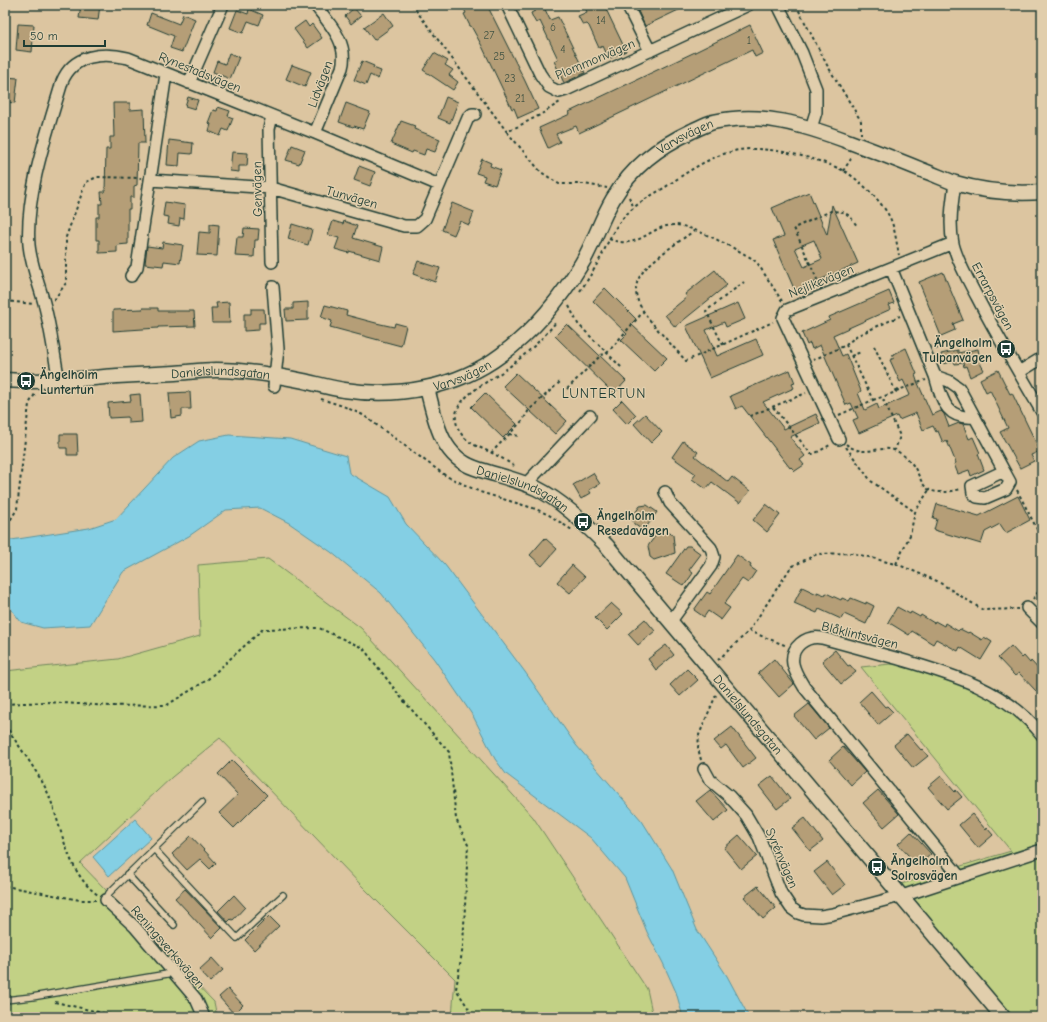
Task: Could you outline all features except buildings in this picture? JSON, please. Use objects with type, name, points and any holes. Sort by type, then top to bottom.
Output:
[{"type":"street","points":[[189,83],[223,5]]},
{"type":"street","name":"Lidvägen","points":[[315,5],[340,39],[343,48],[344,61],[315,133]]},
{"type":"street","name":"Plommonvägen","points":[[507,5],[546,82],[553,90],[559,92],[748,5]]},
{"type":"street","name":"Plommonvägen","points":[[627,5],[650,51]]},
{"type":"street","points":[[778,5],[802,53],[816,89],[816,112],[812,128]]},
{"type":"street","name":"Rynestadsvägen","points":[[59,381],[44,305],[32,265],[29,244],[29,224],[34,182],[64,78],[70,67],[76,63],[89,57],[102,55],[128,58],[440,185]]},
{"type":"street","points":[[131,276],[137,267],[166,74]]},
{"type":"street","name":"Tunvägen","points":[[150,180],[271,188],[409,227],[417,226],[423,222],[468,118],[475,114]]},
{"type":"street","name":"Genvägen","points":[[272,116],[269,129],[272,262]]},
{"type":"street","name":"Varvsvägen","points":[[427,388],[454,380],[492,362],[520,340],[563,292],[583,262],[598,234],[613,199],[632,172],[649,156],[677,138],[710,123],[751,117],[772,119],[812,128],[955,183],[987,190],[1011,193],[1042,192]]},
{"type":"street","name":"Errarpsvägen","points":[[955,183],[951,219],[953,243],[960,264],[1002,343],[1042,412]]},
{"type":"street","name":"Nejlikevägen","points":[[839,439],[805,364],[785,314],[824,295],[953,243]]},
{"type":"street","points":[[895,266],[909,313],[935,376],[945,405],[948,410],[963,416],[975,417]]},
{"type":"street","points":[[273,287],[278,349],[275,381]]},
{"type":"street","points":[[1019,372],[1042,358]]},
{"type":"street","name":"Danielslundsgatan","points":[[5,380],[59,381],[204,370],[235,371],[275,381],[347,391],[386,392],[427,388],[438,430],[443,441],[454,454],[472,468],[526,484],[548,495],[570,510],[607,546],[1003,1017]]},
{"type":"street","points":[[935,376],[949,381],[959,388],[1010,482],[1006,489],[985,498],[977,497],[973,493],[972,486],[1004,471]]},
{"type":"street","points":[[526,484],[590,416]]},
{"type":"street","points":[[665,492],[670,503],[711,548],[714,557],[711,566],[671,621]]},
{"type":"street","points":[[1027,608],[1042,623]]},
{"type":"street","name":"Blåklintsvägen","points":[[796,649],[797,646],[805,640],[818,637],[946,673],[974,684],[1010,705],[1023,715],[1042,735]]},
{"type":"street","points":[[796,649],[793,655],[793,664],[804,687],[960,877]]},
{"type":"street","name":"Syrénvägen","points":[[704,769],[710,780],[729,796],[746,815],[759,837],[784,897],[791,908],[798,912],[812,916],[833,914],[902,896],[1042,850]]},
{"type":"street","name":"Reningsverksvägen","points":[[106,900],[135,928],[196,999],[204,1017]]},
{"type":"lane","points":[[106,900],[109,893],[127,874],[202,802]]},
{"type":"lane","points":[[154,848],[237,938],[283,895]]},
{"type":"lane","points":[[127,874],[174,926]]},
{"type":"lane","points":[[5,1000],[32,997],[173,973]]},
{"type":"path","points":[[412,5],[507,132],[541,172],[559,184],[584,184],[609,188],[629,196],[634,208]]},
{"type":"path","points":[[796,5],[823,59],[861,121],[861,139]]},
{"type":"path","points":[[507,132],[552,108],[560,102],[566,90]]},
{"type":"path","points":[[576,296],[591,275],[619,222],[634,208],[703,163],[718,156],[740,150],[757,149],[784,153],[820,162],[843,171],[864,187],[888,214],[895,234],[895,266]]},
{"type":"path","points":[[843,171],[853,156]]},
{"type":"path","points":[[5,302],[50,305],[66,282],[66,237],[86,182],[97,177],[138,178],[150,180]]},
{"type":"path","points":[[824,295],[794,228],[831,211],[843,212],[850,216],[857,226]]},
{"type":"path","points":[[609,239],[620,243],[630,242],[664,227],[671,225],[685,226],[695,230],[753,259],[758,264],[785,314],[723,345],[686,361],[643,312],[638,303],[636,293],[640,277],[653,261],[695,230]]},
{"type":"path","points":[[723,345],[706,311],[744,282]]},
{"type":"path","points":[[566,310],[572,301]]},
{"type":"path","points":[[569,306],[578,324],[622,368]]},
{"type":"path","points":[[567,389],[601,355],[606,353],[643,312]]},
{"type":"path","points":[[805,364],[846,345],[856,336],[909,313]]},
{"type":"path","points":[[515,467],[475,445],[461,434],[456,425],[458,409],[466,398],[522,356],[558,320]]},
{"type":"path","points":[[925,352],[956,342],[1002,343]]},
{"type":"path","points":[[846,345],[873,400]]},
{"type":"path","points":[[830,419],[873,400],[896,392],[874,346]]},
{"type":"path","points":[[851,356],[861,352]]},
{"type":"path","points":[[896,392],[935,376]]},
{"type":"path","points":[[491,453],[523,420],[529,410],[560,382]]},
{"type":"path","points":[[750,416],[816,388]]},
{"type":"path","points":[[5,522],[11,519],[17,509],[29,404],[35,393],[29,394]]},
{"type":"path","points":[[317,397],[363,415],[446,476],[457,482],[480,492],[536,509],[558,520],[576,533]]},
{"type":"path","points":[[882,397],[900,436],[895,450]]},
{"type":"path","points":[[773,407],[811,454],[824,450],[839,439]]},
{"type":"path","points":[[509,434],[519,436]]},
{"type":"path","points":[[915,512],[871,481],[842,441],[848,446],[863,451],[881,448],[895,450],[908,458],[924,486],[929,490],[946,492],[972,486]]},
{"type":"path","points":[[1010,482],[1020,494],[1042,539]]},
{"type":"path","points":[[896,564],[910,534],[915,512],[929,490]]},
{"type":"path","points":[[723,654],[749,631],[791,567],[817,554],[853,553],[896,564],[937,582],[983,610],[1027,608],[1042,587]]},
{"type":"path","points":[[5,704],[46,702],[111,706],[167,705],[206,680],[263,628],[319,628],[363,648],[403,700],[449,752],[456,819],[468,845],[463,946],[456,989],[474,1017]]},
{"type":"path","points":[[749,631],[796,649]]},
{"type":"path","points":[[704,769],[698,748],[699,735],[717,693],[721,697]]},
{"type":"path","points":[[5,724],[45,789],[55,813],[66,847],[80,876],[92,890],[106,900]]},
{"type":"path","points":[[5,886],[80,900],[106,900]]},
{"type":"path","points":[[53,1002],[120,1017]]},
{"type":"green space","points":[[268,559],[361,628],[533,817],[647,989],[653,1017],[452,1017],[455,979],[361,885],[220,738],[172,777],[80,863],[214,1002],[217,1017],[5,1017],[5,671],[118,659],[200,636],[198,565]]},
{"type":"green space","points":[[901,663],[965,684],[1020,716],[1042,742],[1042,1017],[1010,1017],[901,884],[1011,851],[861,667]]},
{"type":"water","points":[[229,435],[290,439],[346,456],[349,473],[390,497],[406,524],[445,565],[525,672],[576,745],[642,821],[672,869],[697,930],[727,976],[749,1017],[683,1017],[676,992],[647,932],[625,878],[591,838],[506,774],[495,759],[473,716],[434,659],[381,593],[331,552],[289,523],[260,508],[226,510],[189,536],[123,572],[90,625],[43,628],[21,622],[5,601],[5,541],[89,528],[116,519],[173,458],[199,441]]},
{"type":"water","points":[[135,819],[151,838],[109,876],[93,857]]},
{"type":"place","name":"Ängelholm Tulpanvägen","points":[[1006,349]]},
{"type":"place","name":"Ängelholm Luntertun","points":[[26,381]]},
{"type":"place","name":"Ängelholm Resedavägen","points":[[583,522]]},
{"type":"place","name":"Ängelholm Solrosvägen","points":[[877,867]]},
{"type":"district","name":"LUNTERTUN","points":[[604,393]]}]
